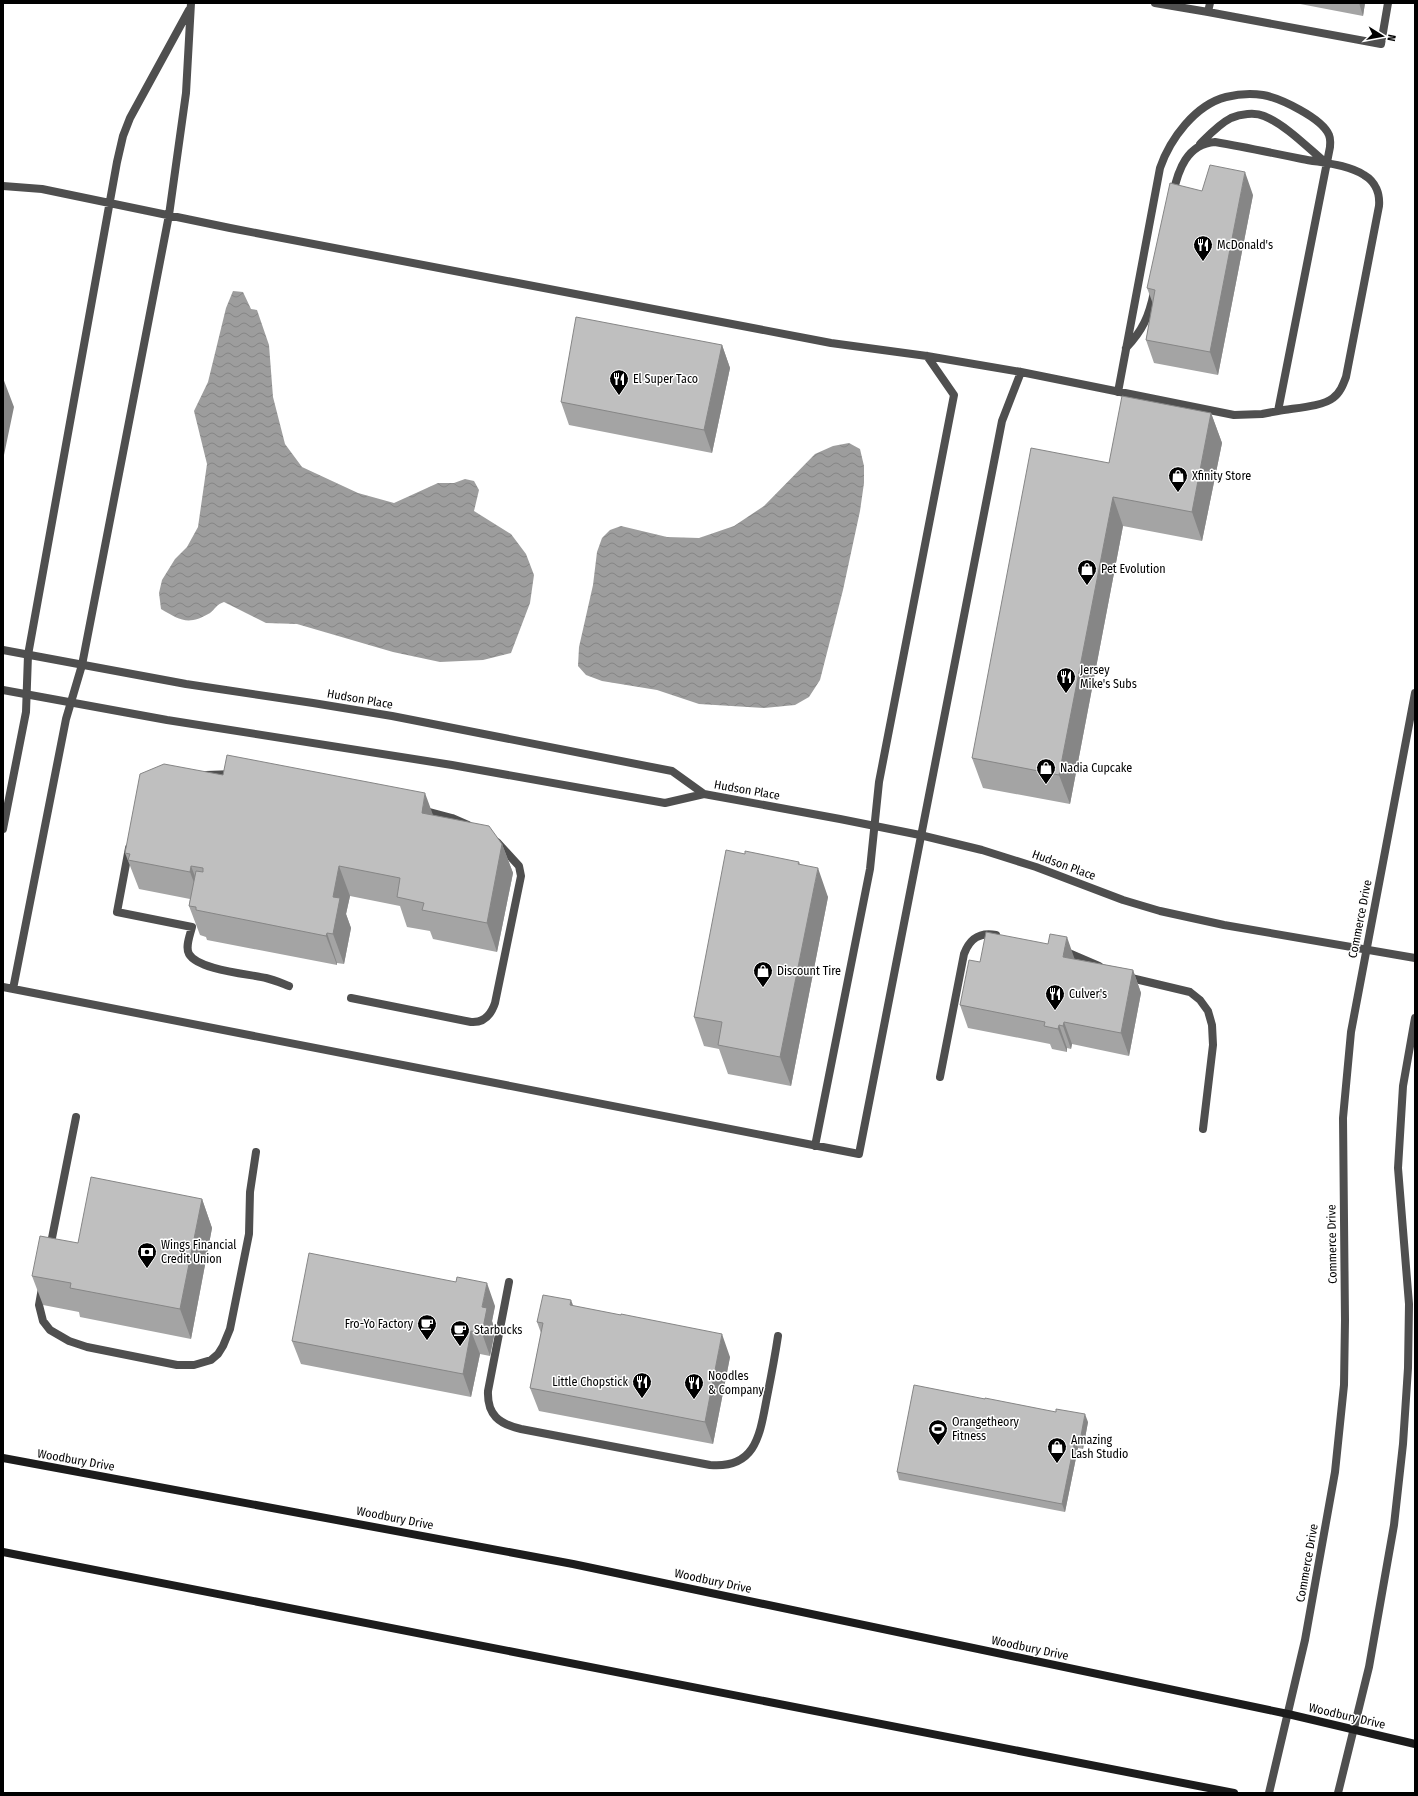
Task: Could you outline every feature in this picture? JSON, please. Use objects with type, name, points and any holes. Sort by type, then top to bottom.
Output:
[{"type":"main road","name":"Woodbury Drive","points":[[3,1458],[573,1564],[1288,1714],[1415,1744]]},
{"type":"main road","points":[[3,1552],[1234,1793]]},
{"type":"street","points":[[1156,3],[1381,44],[1388,3]]},
{"type":"street","points":[[1208,12],[1210,3]]},
{"type":"street","points":[[3,829],[26,712],[28,655],[117,162],[123,136],[130,118],[191,6]]},
{"type":"street","points":[[13,989],[66,719],[82,665],[169,215],[186,93],[191,6]]},
{"type":"street","points":[[1118,392],[1160,168],[1174,138],[1185,125],[1209,104],[1225,97],[1240,94],[1263,95],[1293,107],[1324,128],[1329,134],[1331,141],[1278,411]]},
{"type":"street","points":[[1171,206],[1180,167],[1194,149],[1220,125],[1231,118],[1242,115],[1258,114],[1264,116],[1284,129],[1327,163]]},
{"type":"street","points":[[3,186],[42,189],[831,343],[927,356],[1021,372],[1234,415],[1262,414],[1325,402],[1333,399],[1342,388],[1346,377],[1380,197],[1371,181],[1365,175],[1354,170],[1327,163],[1215,142],[1208,143],[1194,149]]},
{"type":"street","points":[[1126,348],[1139,335],[1145,324],[1155,284]]},
{"type":"street","points":[[815,1146],[870,869],[879,782],[954,395],[927,356]]},
{"type":"street","points":[[3,988],[859,1154],[920,835],[1002,421],[1021,372]]},
{"type":"street","name":"Hudson Place","points":[[3,650],[186,684],[392,716],[672,771],[704,794]]},
{"type":"street","name":"Hudson Place","points":[[3,690],[665,803],[704,794],[874,826],[920,835],[1000,856],[1123,900],[1160,911],[1232,926],[1415,958]]},
{"type":"street","name":"Commerce Drive","points":[[1269,1793],[1316,1587],[1335,1472],[1344,1385],[1345,1320],[1343,1118],[1351,1032],[1415,693]]},
{"type":"street","points":[[199,776],[223,773],[242,775]]},
{"type":"street","points":[[417,809],[452,818],[473,827]]},
{"type":"street","points":[[132,837],[117,912],[192,927],[188,951],[196,961],[208,966],[266,978],[289,986]]},
{"type":"street","points":[[351,998],[471,1022],[479,1022],[489,1016],[495,1003],[521,876],[519,866],[492,838]]},
{"type":"street","points":[[940,1078],[964,954],[967,946],[971,940],[984,934],[1005,936]]},
{"type":"street","points":[[1054,948],[1073,954],[1105,969]]},
{"type":"street","points":[[1118,974],[1190,992],[1200,1000],[1208,1011],[1212,1019],[1213,1034],[1203,1129]]},
{"type":"street","points":[[1338,1793],[1369,1667],[1394,1525],[1403,1444],[1408,1368],[1409,1304],[1398,1168],[1403,1086],[1415,1018]]},
{"type":"street","points":[[49,1254],[76,1117]]},
{"type":"street","points":[[44,1278],[40,1300],[41,1317],[46,1326],[63,1339],[87,1347],[176,1365],[194,1365],[211,1360],[223,1346],[230,1329],[249,1234],[250,1192],[256,1152]]},
{"type":"street","points":[[509,1282],[488,1391],[488,1403],[492,1412],[499,1420],[510,1426],[521,1429],[710,1465],[724,1466],[735,1463],[750,1451],[759,1434],[778,1336]]},
{"type":"water","points":[[233,291],[243,292],[251,309],[257,310],[269,345],[273,397],[285,444],[302,467],[358,493],[394,503],[438,483],[454,483],[465,479],[474,481],[479,490],[474,511],[511,534],[526,554],[534,575],[530,603],[511,653],[483,660],[440,662],[393,652],[297,624],[266,623],[224,602],[218,605],[210,613],[190,620],[179,619],[161,609],[159,593],[162,580],[175,559],[187,547],[198,527],[207,464],[194,411],[208,382],[226,308]]},
{"type":"water","points":[[849,443],[860,449],[864,466],[864,483],[860,511],[843,590],[820,680],[809,697],[795,705],[764,708],[699,704],[657,690],[602,681],[586,675],[578,666],[579,647],[593,585],[597,552],[602,538],[610,530],[621,526],[667,537],[699,538],[734,526],[764,506],[815,454],[833,446]]},
{"type":"building","name":"McDonald's","points":[[1210,165],[1245,172],[1210,352],[1146,340],[1155,290],[1147,288],[1170,183],[1202,191]]},
{"type":"building","points":[[576,317],[722,345],[704,430],[561,402]]},
{"type":"building","points":[[1122,396],[1211,413],[1192,512],[1113,497],[1059,775],[972,758],[1031,448],[1109,463]]},
{"type":"building","points":[[227,755],[425,793],[422,813],[489,826],[502,844],[487,923],[422,910],[424,903],[397,897],[400,878],[339,866],[333,897],[340,898],[333,934],[327,933],[326,936],[196,910],[196,907],[189,906],[196,871],[203,872],[203,868],[191,866],[190,872],[128,860],[130,854],[125,853],[140,774],[164,764],[223,775]]},
{"type":"building","name":"Discount Tire","points":[[726,850],[745,854],[745,851],[799,862],[798,864],[818,868],[780,1057],[718,1045],[722,1022],[694,1017]]},
{"type":"building","name":"Culver's","points":[[986,932],[1048,944],[1050,934],[1067,937],[1063,957],[1133,970],[1121,1033],[1064,1022],[1063,1026],[1059,1025],[1058,1029],[1044,1026],[1045,1022],[960,1005],[969,960],[980,962]]},
{"type":"building","name":"Wings Financial Credit Union","points":[[91,1177],[202,1199],[180,1309],[70,1288],[71,1283],[32,1276],[40,1236],[78,1243]]},
{"type":"building","points":[[309,1253],[456,1282],[457,1277],[487,1283],[482,1307],[487,1308],[482,1333],[471,1331],[463,1374],[292,1341]]},
{"type":"building","points":[[543,1295],[571,1300],[570,1305],[722,1334],[705,1422],[530,1388],[543,1323],[537,1322]]},
{"type":"building","points":[[914,1385],[1056,1412],[1056,1409],[1085,1414],[1080,1441],[1075,1440],[1062,1504],[897,1472]]},
{"type":"place","name":"McDonald's","points":[[1203,262]]},
{"type":"place","name":"El Super Taco","points":[[619,396]]},
{"type":"place","name":"Xfinity Store","points":[[1178,493]]},
{"type":"place","name":"Pet Evolution","points":[[1087,586]]},
{"type":"place","name":"Jersey Mike's Subs","points":[[1066,694]]},
{"type":"place","name":"Nadia Cupcake","points":[[1046,785]]},
{"type":"place","name":"Discount Tire","points":[[763,988]]},
{"type":"place","name":"Culver's","points":[[1055,1011]]},
{"type":"place","name":"Wings Financial Credit Union","points":[[147,1269]]},
{"type":"place","name":"Fro-Yo Factory","points":[[427,1341]]},
{"type":"place","name":"Starbucks","points":[[460,1347]]},
{"type":"place","name":"Little Chopstick","points":[[642,1399]]},
{"type":"place","name":"Noodles & Company","points":[[694,1400]]},
{"type":"place","name":"Orangetheory Fitness","points":[[938,1446]]},
{"type":"place","name":"Amazing Lash Studio","points":[[1057,1464]]}]
